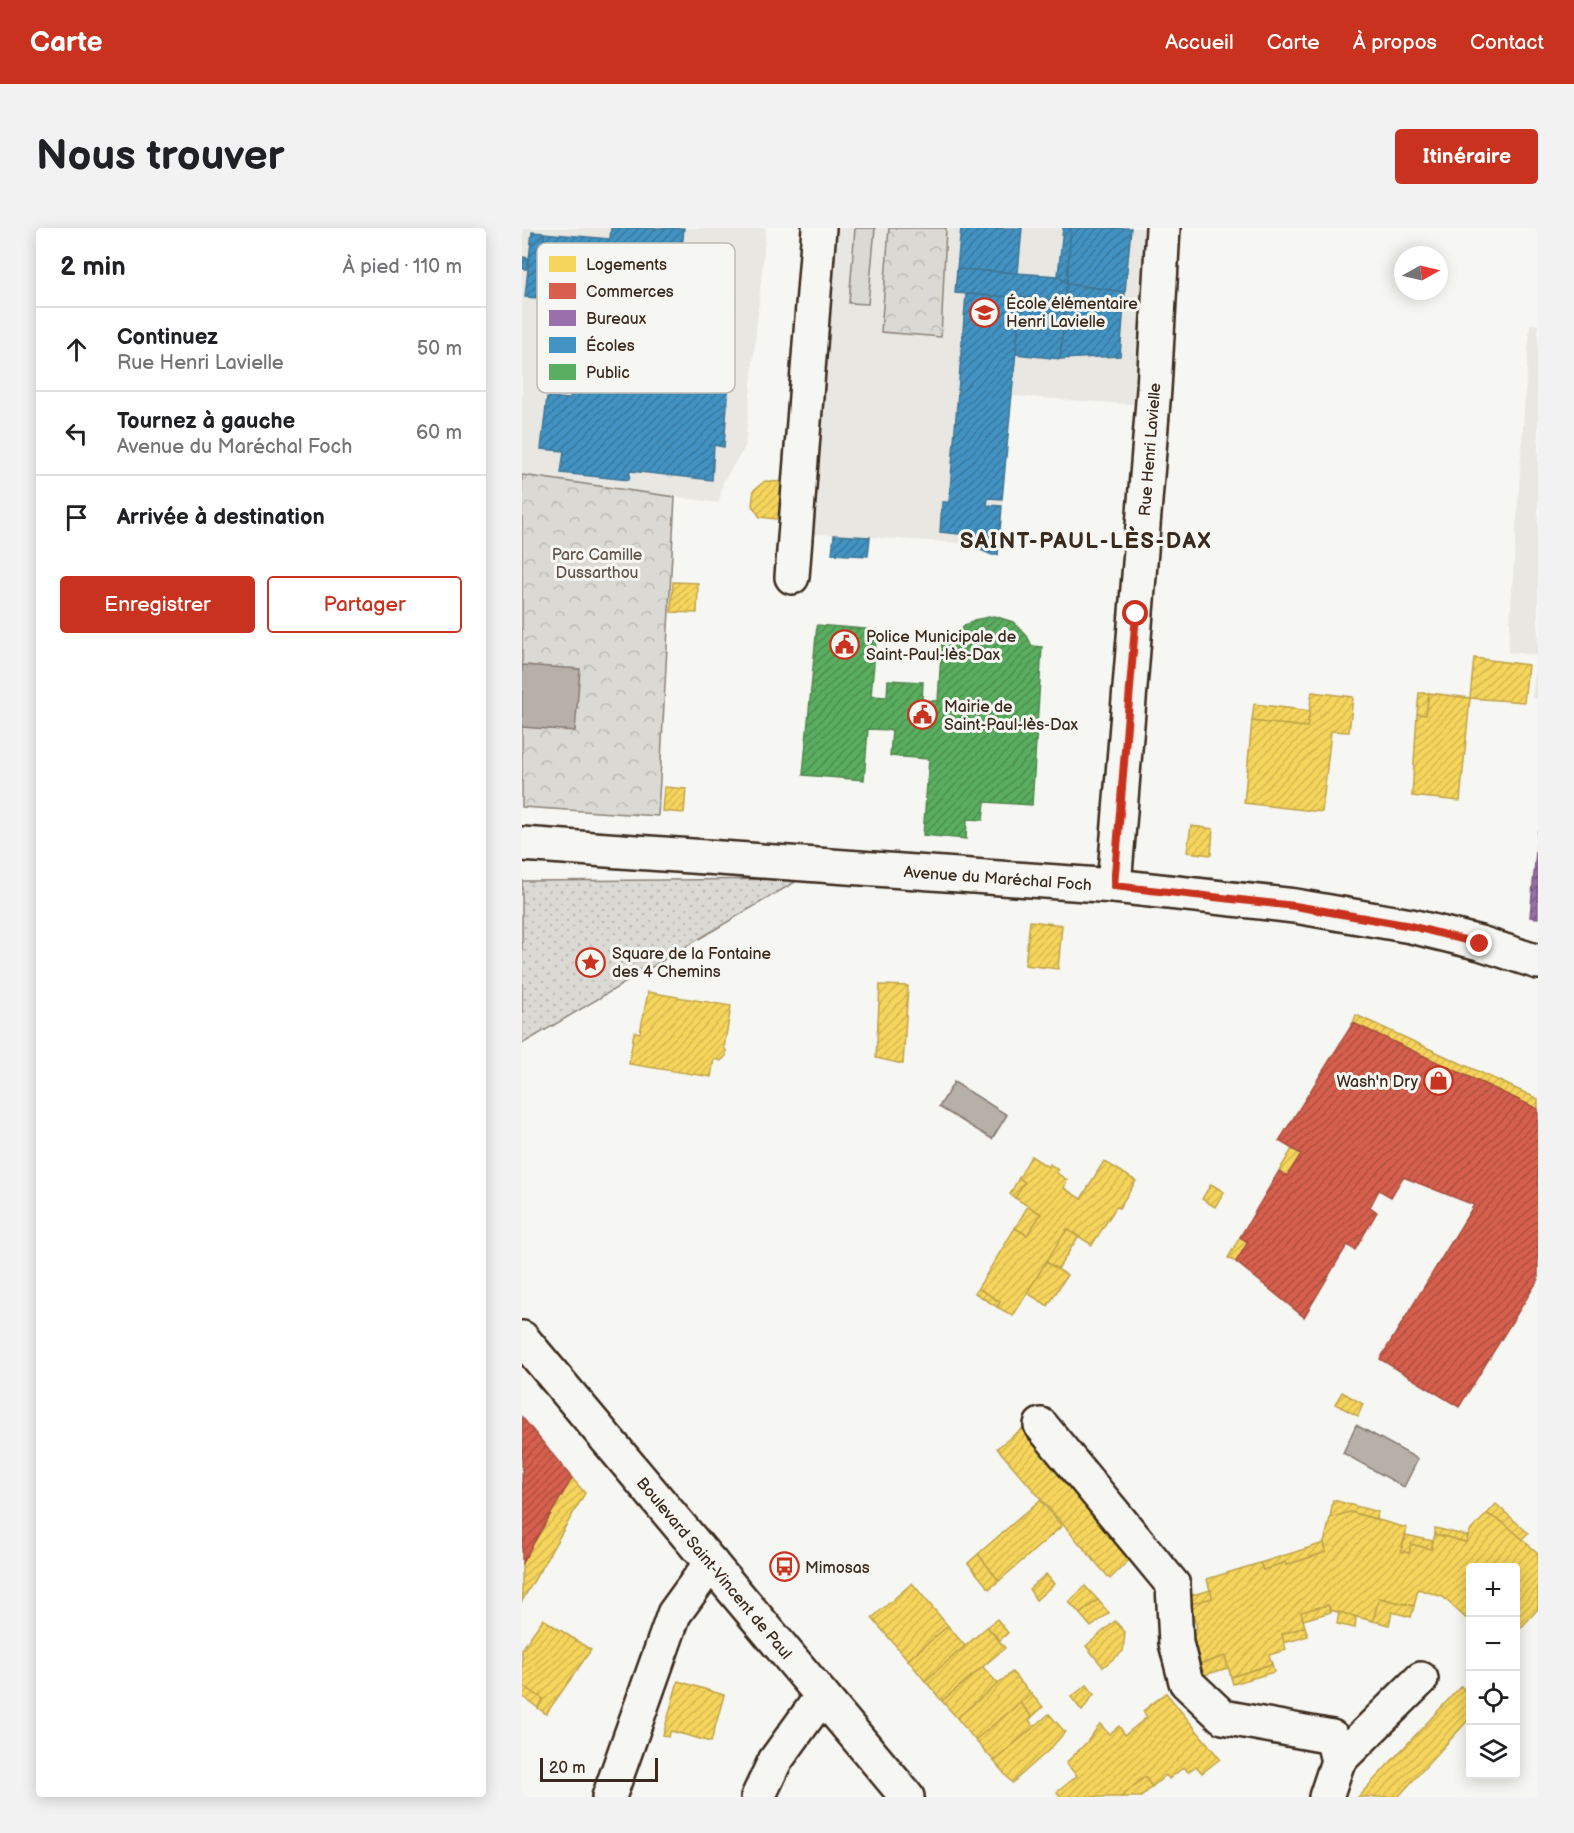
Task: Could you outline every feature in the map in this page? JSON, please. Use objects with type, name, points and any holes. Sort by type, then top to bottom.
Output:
[{"type":"main road","points":[[792,577],[819,228]]},
{"type":"main road","name":"Rue Henri Lavielle","points":[[1114,886],[1154,389],[1163,228]]},
{"type":"main road","name":"Avenue du Maréchal Foch","points":[[522,843],[1114,886],[1295,906],[1411,926],[1538,962]]},
{"type":"main road","name":"Boulevard Saint-Vincent de Paul","points":[[522,1338],[906,1797]]},
{"type":"main road","points":[[1041,1425],[1173,1586],[1176,1643],[1186,1682],[1222,1717],[1332,1737],[1338,1761]]},
{"type":"main road","points":[[609,1797],[674,1614],[711,1563]]},
{"type":"main road","points":[[1326,1797],[1338,1761],[1420,1678]]},
{"type":"main road","points":[[758,1797],[775,1761],[822,1696]]},
{"type":"shaded area","points":[[522,228],[766,228],[745,447],[723,482],[719,503],[522,475]]},
{"type":"shaded area","name":"École élémentaire Henri Lavielle","points":[[829,228],[1152,228],[1141,405],[1012,396],[998,555],[983,552],[974,544],[806,533]]},
{"type":"shaded area","points":[[1530,324],[1538,325],[1538,699],[1532,699],[1537,655],[1508,652]]},
{"type":"shaded area","points":[[522,665],[580,669],[575,731],[522,727]]},
{"type":"shaded area","points":[[954,1082],[1007,1115],[992,1139],[939,1107]]},
{"type":"shaded area","points":[[1356,1425],[1418,1459],[1404,1487],[1343,1453]]},
{"type":"green space","points":[[855,228],[875,228],[868,304],[849,303]]},
{"type":"green space","points":[[889,228],[946,228],[941,337],[881,332]]},
{"type":"green space","name":"Parc Camille Dussarthou","points":[[522,475],[675,497],[658,816],[522,807]]},
{"type":"green space","name":"Square de la Fontaine des 4 Chemins","points":[[800,879],[522,1044],[522,881]]},
{"type":"building: Logements","points":[[765,481],[780,482],[790,494],[790,509],[776,519],[760,517],[752,505],[754,490]]},
{"type":"building: Logements","points":[[673,582],[698,583],[697,613],[671,612]]},
{"type":"building: Logements","points":[[1474,658],[1528,665],[1524,702],[1470,698]]},
{"type":"building: Logements","points":[[1312,692],[1353,697],[1349,732],[1331,731],[1322,812],[1244,803],[1252,721],[1307,727]]},
{"type":"building: Logements","points":[[1419,693],[1429,693],[1426,715],[1417,714]]},
{"type":"building: Logements","points":[[1429,693],[1470,698],[1460,801],[1412,796],[1417,714],[1426,715]]},
{"type":"building: Logements","points":[[1254,704],[1310,711],[1307,727],[1252,721]]},
{"type":"building: Logements","points":[[664,787],[686,789],[684,813],[662,811]]},
{"type":"building: Logements","points":[[1191,826],[1213,829],[1211,855],[1187,852]]},
{"type":"building: Logements","points":[[1030,921],[1062,925],[1058,969],[1025,965]]},
{"type":"building: Logements","points":[[880,985],[908,986],[903,1064],[876,1058]]},
{"type":"building: Logements","points":[[648,992],[731,1006],[724,1048],[726,1056],[721,1061],[714,1059],[711,1077],[629,1064],[634,1032],[640,1033]]},
{"type":"building: Logements","points":[[1356,1015],[1538,1099],[1538,1109],[1353,1023]]},
{"type":"building: Logements","points":[[1292,1149],[1301,1154],[1287,1176],[1279,1171]]},
{"type":"building: Logements","points":[[1031,1156],[1048,1167],[1050,1164],[1058,1170],[1057,1173],[1067,1180],[1064,1188],[1081,1199],[1104,1161],[1136,1181],[1092,1245],[1067,1229],[1013,1316],[997,1307],[1000,1302],[978,1288],[1015,1228],[1027,1235],[1041,1214],[1015,1198],[1024,1182],[1019,1178]]},
{"type":"building: Logements","points":[[1019,1178],[1024,1182],[1015,1198],[1010,1194]]},
{"type":"building: Logements","points":[[1211,1184],[1224,1192],[1215,1207],[1202,1199]]},
{"type":"building: Logements","points":[[1028,1206],[1041,1214],[1027,1235],[1015,1228]]},
{"type":"building: Logements","points":[[1067,1229],[1078,1237],[1058,1269],[1046,1262]]},
{"type":"building: Logements","points":[[1240,1237],[1248,1242],[1236,1262],[1228,1258]]},
{"type":"building: Logements","points":[[1046,1262],[1067,1275],[1048,1306],[1027,1293]]},
{"type":"building: Logements","points":[[978,1288],[1000,1302],[997,1307],[975,1293]]},
{"type":"building: Logements","points":[[1342,1392],[1363,1404],[1358,1416],[1335,1404]]},
{"type":"building: Logements","points":[[1023,1428],[1133,1556],[1110,1579],[997,1448]]},
{"type":"building: Logements","points":[[572,1478],[585,1493],[522,1601],[522,1563]]},
{"type":"building: Logements","points":[[1040,1500],[1062,1526],[999,1581],[978,1554]]},
{"type":"building: Logements","points":[[1333,1500],[1378,1512],[1376,1519],[1350,1512],[1330,1518]]},
{"type":"building: Logements","points":[[1496,1504],[1528,1533],[1522,1539],[1504,1523],[1487,1514]]},
{"type":"building: Logements","points":[[1350,1512],[1407,1528],[1401,1551],[1409,1553],[1411,1544],[1431,1549],[1435,1534],[1466,1542],[1470,1531],[1487,1514],[1504,1523],[1538,1553],[1538,1609],[1520,1629],[1520,1563],[1466,1563],[1466,1618],[1443,1597],[1418,1589],[1414,1606],[1379,1598],[1373,1621],[1330,1610],[1328,1605],[1301,1612],[1305,1627],[1282,1634],[1286,1650],[1269,1655],[1272,1664],[1231,1677],[1225,1656],[1201,1664],[1190,1630],[1197,1628],[1190,1604],[1212,1598],[1207,1579],[1260,1563],[1263,1570],[1326,1552],[1324,1543],[1330,1518]]},
{"type":"building: Logements","points":[[1435,1528],[1468,1536],[1466,1542],[1435,1534]]},
{"type":"building: Logements","points":[[1406,1535],[1433,1541],[1431,1549],[1411,1544],[1409,1553],[1401,1551]]},
{"type":"building: Logements","points":[[1324,1543],[1326,1552],[1286,1565],[1285,1562],[1263,1570],[1260,1563]]},
{"type":"building: Logements","points":[[978,1554],[999,1581],[989,1589],[968,1563]]},
{"type":"building: Logements","points":[[1046,1574],[1054,1584],[1036,1600],[1029,1589]]},
{"type":"building: Logements","points":[[912,1583],[948,1626],[908,1660],[872,1618]]},
{"type":"building: Logements","points":[[1085,1586],[1098,1600],[1080,1614],[1069,1602]]},
{"type":"building: Logements","points":[[1211,1590],[1212,1598],[1190,1604],[1188,1596]]},
{"type":"building: Logements","points":[[1379,1598],[1414,1606],[1411,1617],[1392,1612],[1389,1625],[1373,1621]]},
{"type":"building: Logements","points":[[1098,1600],[1109,1613],[1091,1627],[1080,1614]]},
{"type":"building: Logements","points":[[1328,1605],[1331,1612],[1303,1620],[1301,1612]]},
{"type":"building: Logements","points":[[1339,1612],[1356,1617],[1355,1628],[1337,1624]]},
{"type":"building: Logements","points":[[543,1619],[591,1650],[546,1714],[538,1708],[543,1699],[522,1685],[522,1649]]},
{"type":"building: Logements","points":[[997,1619],[1008,1633],[1000,1640],[987,1627]]},
{"type":"building: Logements","points":[[1115,1621],[1125,1632],[1123,1651],[1103,1667],[1086,1646]]},
{"type":"building: Logements","points":[[948,1626],[965,1646],[925,1681],[908,1660]]},
{"type":"building: Logements","points":[[987,1627],[1005,1648],[942,1701],[925,1681]]},
{"type":"building: Logements","points":[[1305,1627],[1308,1636],[1284,1643],[1282,1634]]},
{"type":"building: Logements","points":[[1225,1656],[1228,1668],[1204,1675],[1201,1664]]},
{"type":"building: Logements","points":[[1272,1664],[1274,1672],[1233,1684],[1231,1677]]},
{"type":"building: Logements","points":[[983,1667],[998,1684],[957,1718],[942,1701]]},
{"type":"building: Logements","points":[[1012,1672],[1031,1694],[975,1740],[957,1718]]},
{"type":"building: Logements","points":[[678,1681],[724,1695],[711,1742],[671,1731],[668,1737],[663,1735]]},
{"type":"building: Logements","points":[[522,1685],[543,1699],[538,1708],[522,1696]]},
{"type":"building: Logements","points":[[1087,1685],[1094,1694],[1082,1711],[1071,1697]]},
{"type":"building: Logements","points":[[1461,1686],[1466,1692],[1466,1722],[1398,1797],[1358,1797]]},
{"type":"building: Logements","points":[[1166,1693],[1220,1759],[1202,1773],[1196,1766],[1188,1772],[1184,1767],[1169,1779],[1166,1775],[1152,1787],[1145,1777],[1121,1797],[1061,1797],[1057,1792],[1077,1776],[1066,1763],[1087,1742],[1100,1724],[1109,1734],[1119,1726],[1125,1735],[1147,1717],[1143,1711]]},
{"type":"building: Logements","points":[[1031,1694],[1043,1707],[1032,1717],[1020,1703]]},
{"type":"building: Logements","points":[[1020,1703],[1032,1717],[1029,1720],[1034,1727],[994,1761],[975,1740]]},
{"type":"building: Logements","points":[[1049,1714],[1065,1732],[1050,1749],[1012,1783],[994,1761]]},
{"type":"building: Logements","points":[[1145,1777],[1152,1787],[1141,1797],[1121,1797]]},
{"type":"building: Commerces","points":[[1353,1023],[1538,1109],[1538,1280],[1459,1407],[1380,1359],[1474,1205],[1403,1177],[1391,1197],[1379,1190],[1370,1207],[1377,1212],[1355,1250],[1347,1245],[1304,1317],[1236,1262],[1248,1242],[1240,1237],[1279,1171],[1287,1176],[1301,1154],[1279,1141]]},
{"type":"building: Commerces","points":[[522,1417],[572,1478],[522,1563]]},
{"type":"building: Bureaux","points":[[1538,830],[1538,918],[1530,917]]},
{"type":"building: Écoles","points":[[611,228],[684,228],[683,243],[543,243],[544,233],[610,239]]},
{"type":"building: Écoles","points":[[961,228],[1022,228],[1018,273],[957,269]]},
{"type":"building: Écoles","points":[[1063,228],[1071,228],[1067,284],[1058,276]]},
{"type":"building: Écoles","points":[[1071,228],[1131,228],[1125,292],[1067,284]]},
{"type":"building: Écoles","points":[[532,232],[544,233],[543,243],[537,243],[537,298],[525,297]]},
{"type":"building: Écoles","points":[[522,257],[529,258],[527,269],[522,269]]},
{"type":"building: Écoles","points":[[957,269],[1058,276],[1067,284],[1065,301],[955,293]]},
{"type":"building: Écoles","points":[[1067,284],[1125,292],[1120,356],[1060,359]]},
{"type":"building: Écoles","points":[[966,294],[1021,298],[1002,499],[988,498],[987,505],[1002,506],[998,555],[978,549],[970,535],[940,532],[942,502],[949,502]]},
{"type":"building: Écoles","points":[[1021,298],[1065,301],[1060,359],[1016,354]]},
{"type":"building: Écoles","points":[[570,393],[728,393],[724,447],[714,445],[712,480],[630,471],[629,480],[561,473],[564,451],[541,449],[547,397],[570,399]]},
{"type":"building: Écoles","points":[[834,535],[870,537],[868,556],[832,554]]},
{"type":"building: Public","name":"Mairie de Saint-Paul-lès-Dax","points":[[994,616],[1013,622],[1027,636],[1032,646],[1042,647],[1032,805],[985,802],[983,820],[967,819],[966,839],[923,835],[929,759],[890,756],[892,730],[868,729],[864,780],[803,775],[817,625],[877,630],[871,696],[887,697],[888,680],[923,682],[922,700],[938,701],[942,640],[952,640],[965,625],[974,620]]},
{"type":"place","name":"École élémentaire Henri Lavielle","points":[[985,312]]},
{"type":"place","name":"Police Municipale de Saint-Paul-lès-Dax","points":[[845,645]]},
{"type":"place","name":"Mairie de Saint-Paul-lès-Dax","points":[[923,715]]},
{"type":"place","name":"Square de la Fontaine des 4 Chemins","points":[[591,962]]},
{"type":"place","name":"Wash'n Dry","points":[[1439,1081]]},
{"type":"place","name":"Mimosas","points":[[784,1567]]},
{"type":"district","name":"SAINT-PAUL-LÈS-DAX","points":[[1086,540]]},
{"type":"route","points":[[1136,614],[1114,886],[1295,906],[1411,926],[1480,944]]}]
